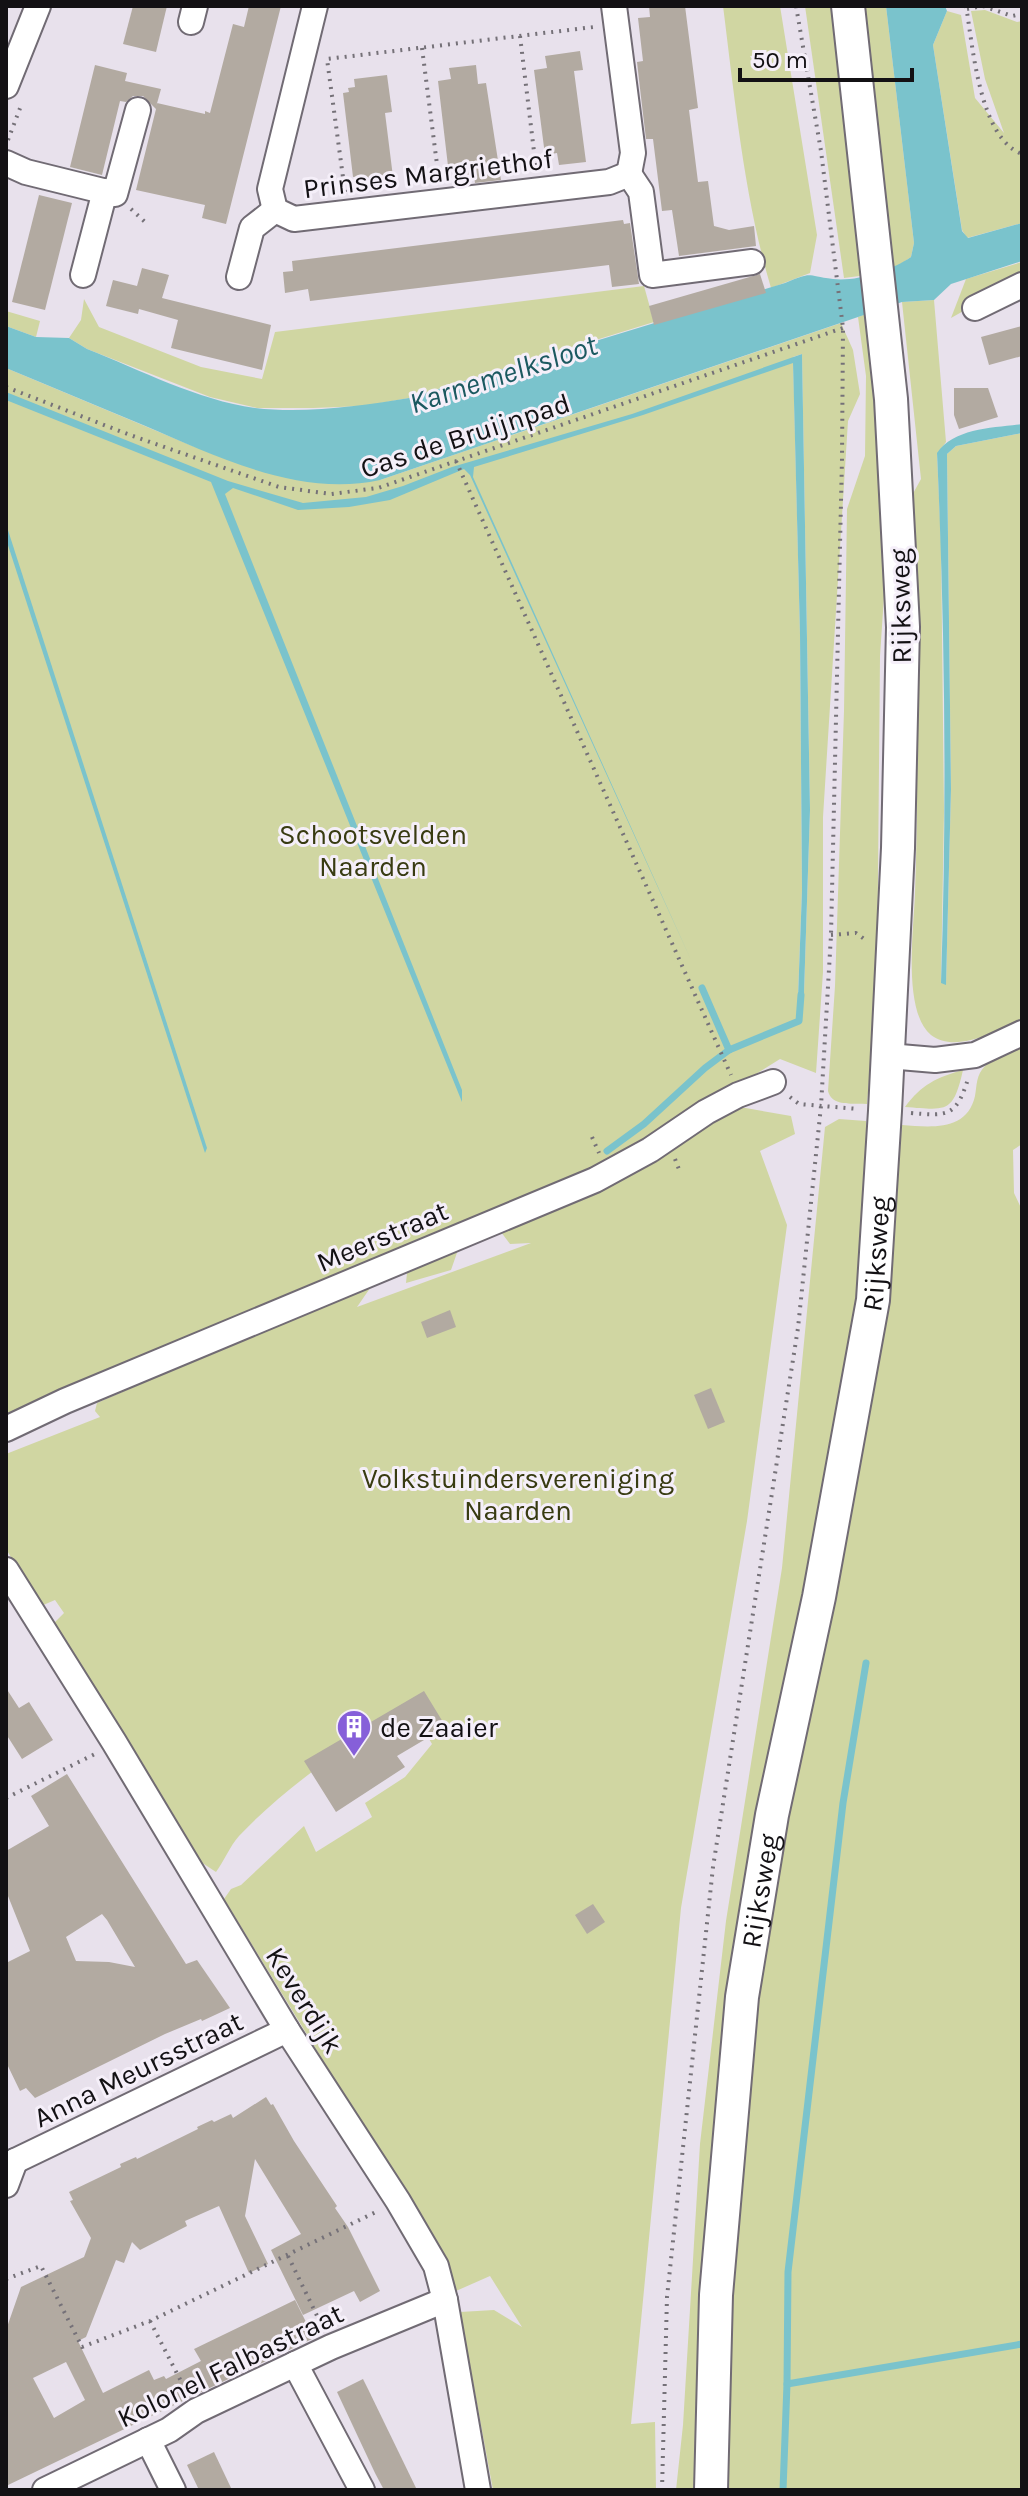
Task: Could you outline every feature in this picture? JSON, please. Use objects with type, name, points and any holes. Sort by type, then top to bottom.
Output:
[{"type":"main road","name":"Rijksweg","points":[[711,2490],[716,2295],[742,1997],[772,1815],[819,1597],[873,1300],[888,1056],[898,848],[903,627],[891,399],[848,6]]},
{"type":"street","points":[[6,86],[38,6]]},
{"type":"street","name":"Prinses Margriethof","points":[[315,6],[270,189],[275,210],[294,219],[609,182],[629,174]]},
{"type":"street","points":[[616,15],[633,153],[629,174],[641,192],[652,275],[752,262]]},
{"type":"street","points":[[6,163],[26,172],[115,194],[138,110]]},
{"type":"street","points":[[83,275],[105,191]]},
{"type":"street","points":[[239,277],[252,228],[275,210]]},
{"type":"street","points":[[975,308],[1022,285]]},
{"type":"street","points":[[888,1056],[935,1060],[975,1055],[1022,1033]]},
{"type":"street","name":"Meerstraat","points":[[6,1429],[79,1395],[595,1180],[650,1150],[706,1112],[738,1095],[773,1082]]},
{"type":"street","name":"Keverdijk","points":[[6,1570],[114,1742],[287,2030],[398,2201],[436,2266],[445,2300],[478,2490]]},
{"type":"street","name":"Anna Meursstraat","points":[[10,2154],[287,2030]]},
{"type":"street","points":[[6,2185],[10,2154]]},
{"type":"street","name":"Kolonel Falbastraat","points":[[45,2490],[169,2430],[196,2411],[399,2316],[445,2300]]},
{"type":"street","points":[[295,2364],[362,2490]]},
{"type":"street","points":[[148,2440],[173,2490]]},
{"type":"path","points":[[662,2490],[667,2297],[713,1867],[798,1328],[821,1106],[831,935],[843,328],[821,151],[796,6]]},
{"type":"path","points":[[1022,14],[1012,16],[982,6],[966,8],[976,70],[996,131],[1013,151],[1022,154]]},
{"type":"path","points":[[348,213],[327,59],[520,36],[616,15]]},
{"type":"path","points":[[520,36],[538,190]]},
{"type":"path","points":[[422,48],[442,202]]},
{"type":"path","name":"Cas de Bruijnpad","points":[[6,387],[130,435],[279,487],[331,494],[378,488],[843,328]]},
{"type":"path","points":[[456,462],[727,1063]]},
{"type":"path","points":[[831,935],[856,933],[891,959]]},
{"type":"path","points":[[6,1798],[114,1742]]},
{"type":"path","points":[[6,2279],[41,2266],[82,2347],[150,2321],[398,2201]]},
{"type":"path","points":[[288,2256],[331,2347]]},
{"type":"path","points":[[150,2321],[196,2411]]},
{"type":"green space","points":[[723,6],[780,6],[817,235],[810,273],[771,288],[747,184]]},
{"type":"green space","points":[[805,6],[832,6],[867,275],[844,278]]},
{"type":"green space","points":[[859,6],[886,6],[914,243],[911,257],[892,270]]},
{"type":"green space","points":[[985,10],[1022,21],[1022,223],[967,238],[962,230],[933,45],[947,11],[961,15],[975,98],[1004,133],[985,79],[971,11]]},
{"type":"green space","points":[[1022,262],[1022,278],[951,318],[966,279]]},
{"type":"green space","points":[[644,286],[654,322],[409,398],[364,406],[257,408],[210,397],[87,349],[69,338],[81,320],[84,299],[99,327],[201,367],[262,379],[275,332]]},
{"type":"green space","points":[[934,300],[946,442],[937,454],[944,811],[941,982],[946,984],[951,789],[947,454],[956,446],[1022,433],[1022,1020],[964,1042],[941,1040],[931,1035],[922,1023],[916,1007],[912,968],[917,795],[910,499],[921,479],[902,302]]},
{"type":"green space","points":[[6,311],[40,321],[36,337],[6,326]]},
{"type":"green space","points":[[871,312],[887,551],[880,656],[877,988],[867,1104],[850,1104],[834,1100],[828,1091],[835,986],[844,711],[847,509],[865,456],[866,376],[858,317]]},
{"type":"green space","name":"Schootsvelden Naarden","points":[[841,323],[853,350],[860,394],[848,421],[823,817],[823,972],[816,1073],[780,1059],[627,1154],[459,1247],[451,1270],[406,1283],[409,1253],[6,1423],[6,368],[195,447],[380,480]],"holes":[[[802,354],[810,810],[804,993],[798,996],[802,890],[800,634],[793,357]]]},
{"type":"green space","points":[[1022,1043],[1022,1144],[1013,1150],[1014,1193],[1022,1210],[1022,2490],[728,2490],[734,2259],[751,2066],[771,1898],[861,1464],[883,1316],[902,1125],[935,1126],[956,1122],[971,1108],[982,1069]]},
{"type":"green space","points":[[963,1070],[956,1095],[946,1106],[930,1109],[905,1107],[930,1083]]},
{"type":"green space","name":"Volkstuindersvereniging Naarden","points":[[740,1107],[791,1116],[795,1134],[760,1151],[787,1225],[747,1521],[681,1908],[631,2424],[655,2422],[656,2490],[493,2490],[460,2312],[494,2310],[522,2327],[490,2276],[456,2291],[428,2232],[224,1899],[231,1889],[241,1885],[304,1826],[316,1852],[372,1817],[365,1803],[405,1777],[432,1744],[408,1703],[278,1799],[239,1836],[216,1872],[201,1862],[53,1624],[64,1613],[55,1600],[41,1606],[6,1549],[6,1454],[100,1417],[95,1411],[97,1403],[375,1281],[357,1307],[531,1243],[510,1244],[498,1228]]},
{"type":"green space","points":[[839,1119],[866,1121],[865,1238],[860,1310],[807,1587],[697,2490],[676,2490],[683,2425],[700,2144],[726,1921],[782,1568],[825,1127]]},
{"type":"water","name":"Karnemelksloot","points":[[886,6],[945,6],[947,11],[933,45],[962,231],[968,238],[1022,223],[1022,261],[951,284],[934,300],[902,302],[380,480],[350,484],[289,479],[258,471],[6,368],[6,326],[36,337],[69,338],[87,349],[170,383],[233,404],[293,410],[352,406],[409,398],[809,275],[833,279],[863,277],[894,266],[911,257],[914,243]]},
{"type":"water","points":[[802,354],[810,810],[804,993],[798,997],[802,890],[800,634],[793,363],[643,415],[474,467],[473,477],[691,960],[470,475],[464,469],[390,500],[349,507],[298,510],[233,488],[225,494],[462,1090],[462,1102],[211,482],[6,400],[6,392],[228,481],[303,503],[366,497],[403,486],[452,467],[632,414]]},
{"type":"water","points":[[1022,424],[1022,433],[956,446],[947,454],[951,789],[946,985],[941,983],[944,718],[937,453],[953,438],[964,434]]},
{"type":"water","points":[[6,524],[207,1148],[205,1153],[6,539]]},
{"type":"building","points":[[133,6],[167,6],[156,52],[123,44]]},
{"type":"building","points":[[249,6],[281,6],[226,224],[202,218],[205,205],[136,190],[156,109],[143,96],[120,101],[102,175],[70,167],[95,65],[127,73],[125,81],[161,89],[157,103],[210,113],[233,24],[244,27]]},
{"type":"building","points":[[649,6],[685,6],[698,108],[689,110],[698,182],[708,181],[714,226],[729,230],[754,226],[756,246],[679,256],[672,210],[662,211],[653,139],[646,139],[637,62],[643,61],[638,18],[650,17]]},
{"type":"building","points":[[580,51],[583,70],[574,71],[586,162],[559,165],[557,153],[545,155],[534,70],[547,68],[545,56]]},
{"type":"building","points":[[476,65],[478,84],[486,83],[501,180],[475,183],[474,176],[463,177],[461,164],[448,166],[438,81],[451,79],[449,68]]},
{"type":"building","points":[[387,75],[392,112],[385,113],[394,185],[367,189],[365,176],[353,177],[343,93],[355,87],[354,79]]},
{"type":"building","points":[[39,195],[72,203],[45,310],[12,302]]},
{"type":"building","points":[[623,220],[624,224],[630,223],[639,284],[612,287],[609,265],[310,301],[308,289],[285,293],[283,272],[293,271],[292,261]]},
{"type":"building","points":[[142,268],[169,275],[162,298],[271,325],[262,370],[171,348],[178,320],[139,309],[138,314],[106,306],[113,280],[137,286]]},
{"type":"building","points":[[760,274],[766,293],[654,325],[649,306]]},
{"type":"building","points":[[1022,326],[1022,356],[989,365],[981,337]]},
{"type":"building","points":[[954,388],[988,388],[998,417],[959,429],[954,415]]},
{"type":"building","points":[[450,1310],[456,1327],[427,1338],[421,1322]]},
{"type":"building","points":[[711,1388],[725,1422],[708,1429],[694,1395]]},
{"type":"building","points":[[6,1688],[19,1708],[29,1702],[53,1740],[22,1759],[6,1734]]},
{"type":"building","name":"de Zaaier","points":[[424,1691],[446,1727],[397,1756],[405,1767],[336,1812],[304,1761]]},
{"type":"building","points":[[67,1774],[186,1964],[197,1960],[230,2008],[165,2034],[35,2098],[26,2088],[20,2091],[6,2062],[6,1963],[30,1951],[6,1891],[6,1851],[49,1826],[31,1796]],"holes":[[[102,1914],[135,1967],[76,1961],[66,1937]]]},
{"type":"building","points":[[593,1904],[605,1922],[587,1934],[575,1915]]},
{"type":"building","points":[[266,2097],[273,2104],[337,2206],[335,2208],[380,2291],[360,2302],[354,2291],[303,2315],[271,2250],[301,2234],[255,2159],[245,2216],[268,2264],[249,2273],[219,2206],[185,2221],[187,2226],[140,2250],[132,2242],[124,2263],[116,2260],[86,2337],[78,2341],[103,2393],[149,2370],[154,2380],[164,2376],[166,2379],[201,2361],[194,2349],[295,2300],[314,2338],[6,2486],[6,2330],[21,2287],[84,2257],[91,2238],[70,2201],[73,2200],[69,2192],[212,2120],[214,2122],[231,2114],[233,2118]],"holes":[[[66,2362],[85,2400],[54,2418],[33,2378]]]},
{"type":"building","points":[[363,2379],[417,2490],[384,2490],[375,2473],[337,2392]]},
{"type":"building","points":[[214,2452],[232,2490],[199,2490],[187,2465]]},
{"type":"waterway","points":[[702,988],[729,1050]]},
{"type":"waterway","points":[[607,1151],[644,1124],[729,1050],[799,1021],[801,995]]},
{"type":"waterway","points":[[866,1663],[843,1803],[788,2272],[787,2384],[1022,2344]]},
{"type":"waterway","points":[[783,2490],[787,2384]]},
{"type":"place","name":"de Zaaier","points":[[354,1758]]}]
